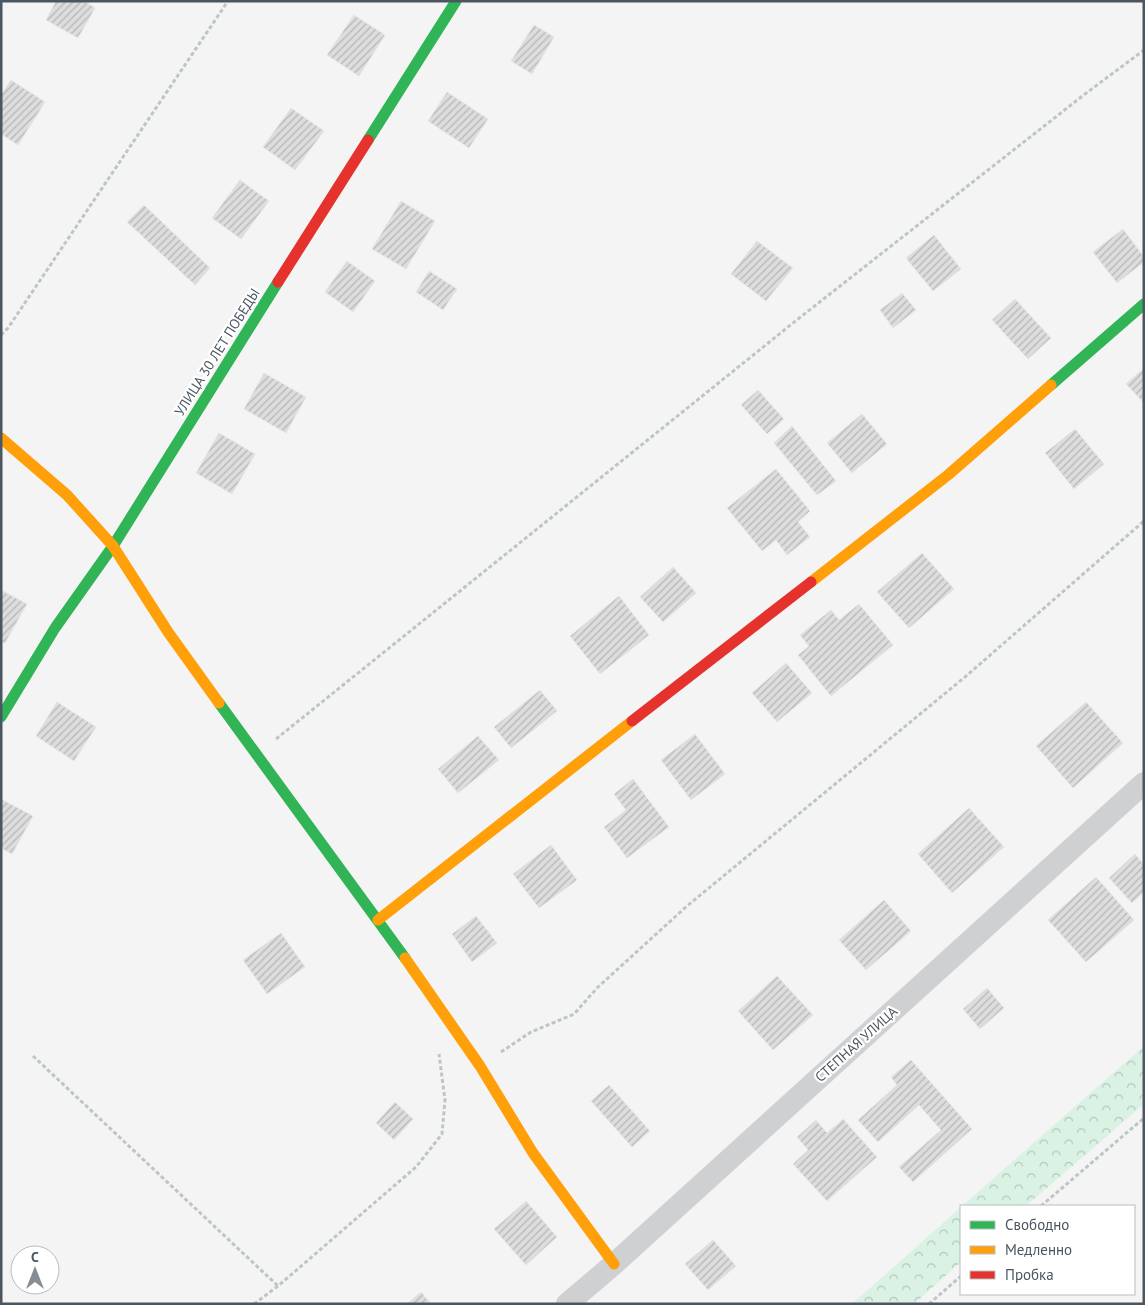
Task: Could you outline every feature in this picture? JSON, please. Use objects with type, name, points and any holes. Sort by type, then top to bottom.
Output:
[{"type":"street","name":"УЛИЦА 30 ЛЕТ ПОБЕДЫ","points":[[1,717],[55,628],[114,546],[316,220],[456,1]]},
{"type":"street","points":[[378,920],[948,475],[1144,304]]},
{"type":"street","points":[[1,438],[67,495],[114,546],[168,632],[378,920],[480,1066],[533,1152],[614,1264]]},
{"type":"street","name":"СТЕПНАЯ УЛИЦА","points":[[567,1304],[614,1264],[1144,782]]},
{"type":"path","points":[[1,335],[14,320],[228,1]]},
{"type":"path","points":[[256,755],[791,325],[1085,94],[1144,50]]},
{"type":"path","points":[[480,1066],[531,1032],[574,1014],[598,987],[687,906],[965,677],[1144,521]]},
{"type":"path","points":[[254,1304],[278,1286],[416,1167],[442,1134],[445,1100],[437,1036],[441,1010]]},
{"type":"path","points":[[33,1056],[278,1286]]},
{"type":"path","points":[[1043,1205],[1144,1118]]},
{"type":"path","points":[[929,1304],[960,1277]]},
{"type":"green space","points":[[1144,1046],[1144,1104],[1027,1205],[963,1205]]},
{"type":"green space","points":[[960,1208],[960,1263],[914,1304],[852,1304]]},
{"type":"building","points":[[56,1],[84,1],[95,8],[78,38],[46,20]]},
{"type":"building","points":[[354,15],[385,35],[359,76],[327,55]]},
{"type":"building","points":[[534,25],[554,37],[532,74],[511,61]]},
{"type":"building","points":[[11,80],[45,102],[18,145],[1,134],[1,95]]},
{"type":"building","points":[[447,92],[488,119],[469,148],[428,121]]},
{"type":"building","points":[[291,108],[324,131],[295,170],[263,147]]},
{"type":"building","points":[[240,180],[269,201],[241,239],[212,218]]},
{"type":"building","points":[[401,201],[435,221],[406,269],[372,249]]},
{"type":"building","points":[[144,205],[210,268],[195,285],[127,222]]},
{"type":"building","points":[[1123,229],[1144,257],[1144,262],[1117,283],[1093,252]]},
{"type":"building","points":[[934,235],[961,269],[933,291],[906,258]]},
{"type":"building","points":[[757,241],[793,268],[766,301],[731,274]]},
{"type":"building","points":[[347,261],[375,281],[353,312],[325,292]]},
{"type":"building","points":[[429,271],[457,289],[443,310],[416,292]]},
{"type":"building","points":[[902,293],[916,310],[893,328],[880,310]]},
{"type":"building","points":[[1015,299],[1051,338],[1028,359],[992,320]]},
{"type":"building","points":[[1144,368],[1144,403],[1126,384]]},
{"type":"building","points":[[264,373],[306,397],[286,433],[244,409]]},
{"type":"building","points":[[758,390],[784,419],[767,434],[741,405]]},
{"type":"building","points":[[862,414],[887,444],[852,473],[827,443]]},
{"type":"building","points":[[792,426],[836,481],[817,495],[774,443]]},
{"type":"building","points":[[1075,429],[1104,464],[1074,489],[1045,453]]},
{"type":"building","points":[[219,433],[255,454],[232,494],[196,473]]},
{"type":"building","points":[[776,469],[810,511],[798,522],[810,537],[787,555],[776,540],[762,551],[727,508]]},
{"type":"building","points":[[922,553],[954,589],[909,628],[877,592]]},
{"type":"building","points":[[673,567],[696,593],[663,622],[640,597]]},
{"type":"building","points":[[1,590],[27,604],[5,643],[1,642]]},
{"type":"building","points":[[619,596],[649,635],[600,674],[570,636]]},
{"type":"building","points":[[859,604],[893,645],[831,696],[798,655],[809,646],[800,635],[831,610],[839,620]]},
{"type":"building","points":[[786,663],[812,693],[777,722],[752,693]]},
{"type":"building","points":[[540,690],[557,711],[511,748],[494,727]]},
{"type":"building","points":[[57,702],[96,727],[74,761],[36,736]]},
{"type":"building","points":[[1086,702],[1123,743],[1073,788],[1036,746]]},
{"type":"building","points":[[695,734],[725,774],[691,800],[661,760]]},
{"type":"building","points":[[478,736],[499,760],[458,793],[438,769]]},
{"type":"building","points":[[633,779],[669,827],[627,858],[604,827],[626,810],[614,794]]},
{"type":"building","points":[[1,799],[33,816],[12,854],[1,848]]},
{"type":"building","points":[[969,808],[1004,847],[952,893],[918,854]]},
{"type":"building","points":[[551,845],[577,880],[539,908],[513,874]]},
{"type":"building","points":[[1135,854],[1144,865],[1144,892],[1132,903],[1109,878]]},
{"type":"building","points":[[1096,877],[1134,920],[1086,962],[1048,920]]},
{"type":"building","points":[[884,900],[911,931],[866,970],[839,940]]},
{"type":"building","points":[[476,916],[497,943],[472,962],[452,934]]},
{"type":"building","points":[[281,933],[305,967],[267,994],[243,960]]},
{"type":"building","points":[[777,976],[813,1015],[773,1050],[738,1011]]},
{"type":"building","points":[[987,988],[1004,1008],[980,1029],[963,1009]]},
{"type":"building","points":[[911,1060],[972,1129],[913,1182],[899,1167],[941,1130],[919,1105],[878,1142],[858,1120],[897,1085],[891,1077]]},
{"type":"building","points":[[609,1085],[650,1131],[632,1147],[591,1101]]},
{"type":"building","points":[[395,1102],[413,1119],[394,1140],[376,1123]]},
{"type":"building","points":[[843,1119],[877,1157],[827,1201],[793,1164],[808,1150],[797,1137],[816,1120],[827,1133]]},
{"type":"building","points":[[526,1201],[557,1237],[526,1265],[494,1229]]},
{"type":"building","points":[[713,1240],[736,1266],[708,1290],[685,1264]]},
{"type":"building","points":[[421,1292],[431,1304],[407,1304]]},
{"type":"traffic: fast","points":[[368,140],[456,1]]},
{"type":"traffic: fast","points":[[1,717],[55,628],[113,546],[278,282]]},
{"type":"traffic: fast","points":[[1051,385],[1144,304]]},
{"type":"traffic: fast","points":[[219,703],[405,958]]},
{"type":"traffic: slow","points":[[811,582],[948,475],[1051,385]]},
{"type":"traffic: slow","points":[[1,438],[67,495],[113,546],[168,632],[219,703]]},
{"type":"traffic: slow","points":[[378,920],[632,721]]},
{"type":"traffic: slow","points":[[405,958],[480,1066],[533,1153],[614,1264]]},
{"type":"traffic: jam","points":[[278,282],[368,140]]},
{"type":"traffic: jam","points":[[632,721],[811,582]]}]
